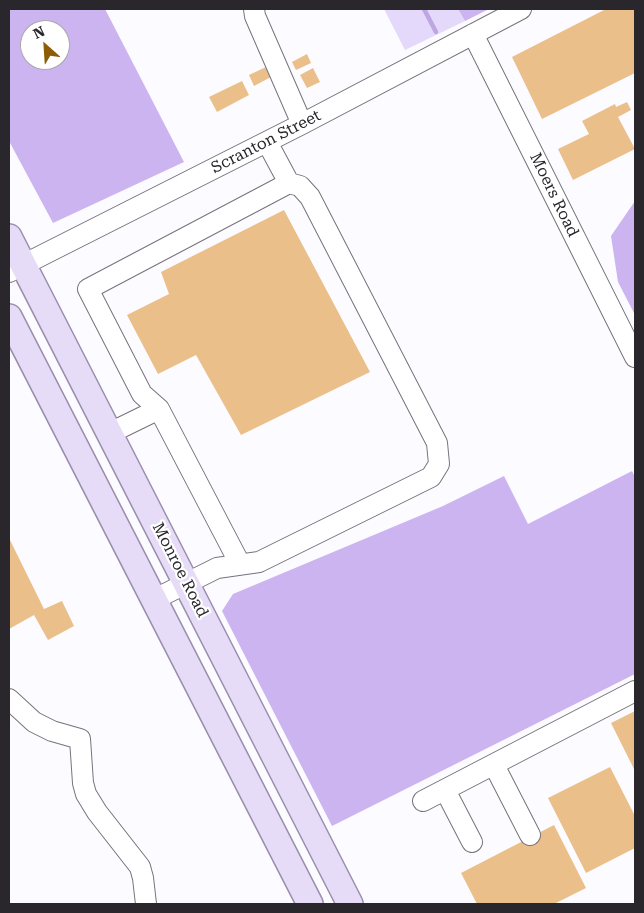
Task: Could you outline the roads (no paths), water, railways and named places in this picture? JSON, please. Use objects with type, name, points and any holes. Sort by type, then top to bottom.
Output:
[{"type":"main road","name":"Monroe Road","points":[[9,237],[16,269],[110,433],[349,904]]},
{"type":"main road","points":[[9,317],[310,904]]},
{"type":"street","points":[[254,9],[255,16],[302,124]]},
{"type":"street","name":"Scranton Street","points":[[16,269],[302,124],[522,9]]},
{"type":"street","name":"Moers Road","points":[[473,34],[635,357]]},
{"type":"street","points":[[266,142],[288,184]]},
{"type":"street","points":[[153,600],[217,568],[259,562],[431,477],[439,464],[437,444],[310,197],[300,186],[288,184],[88,289],[142,394],[159,409],[240,564]]},
{"type":"street","points":[[110,433],[159,409]]},
{"type":"street","points":[[423,801],[635,691]]},
{"type":"street","points":[[9,699],[34,722],[52,731],[80,739],[86,794],[97,812],[140,867],[146,904]]},
{"type":"street","points":[[494,765],[530,835]]},
{"type":"street","points":[[445,790],[472,842]]},
{"type":"waterway","points":[[424,9],[436,32]]}]
